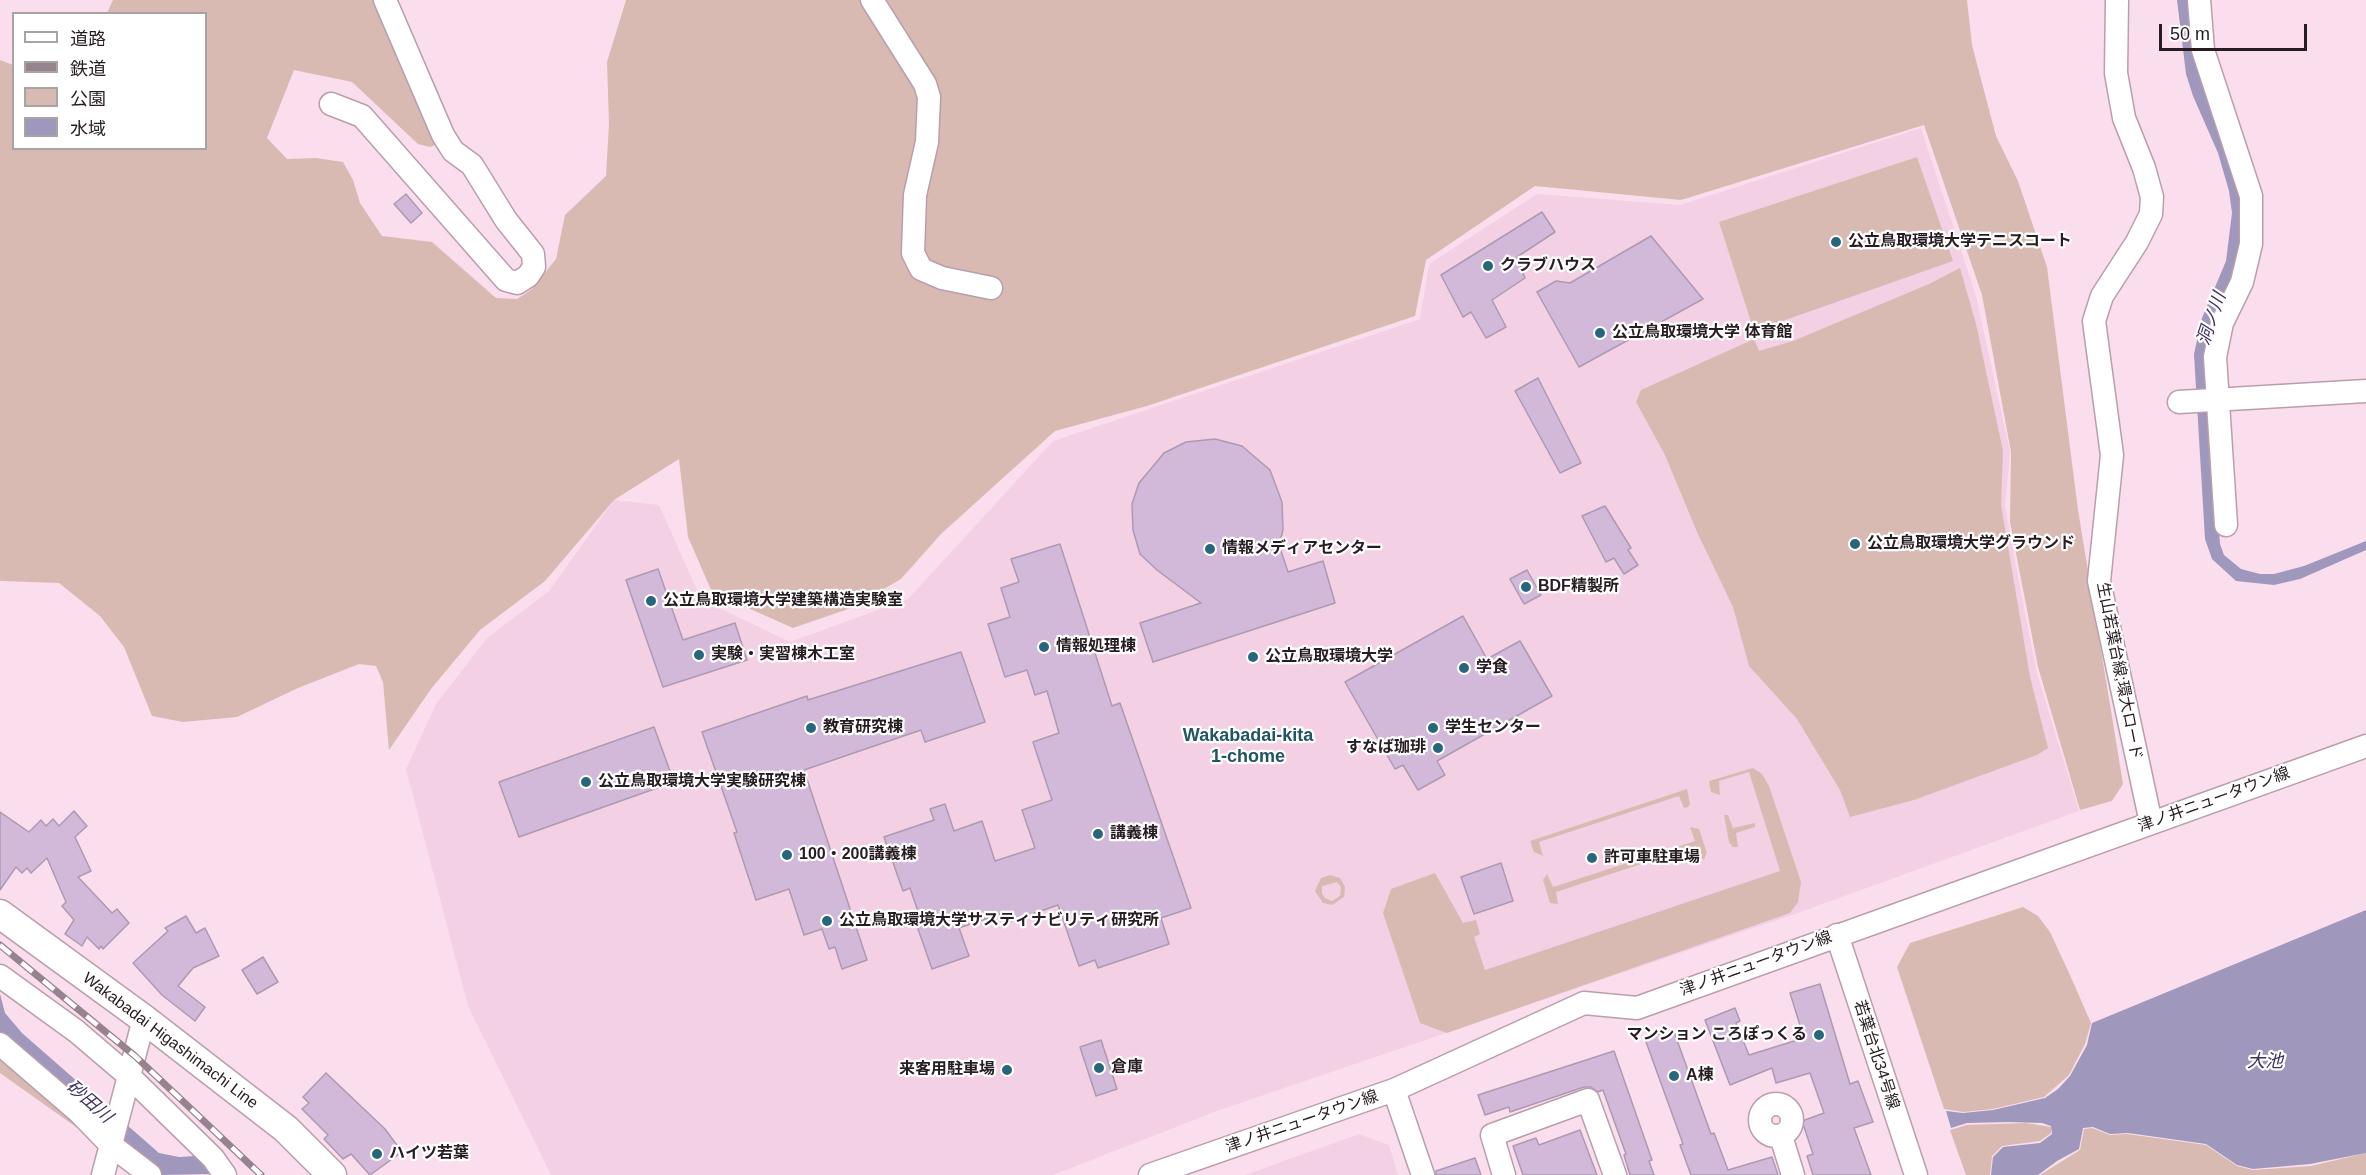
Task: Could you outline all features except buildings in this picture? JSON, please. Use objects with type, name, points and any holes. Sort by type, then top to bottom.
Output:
[{"type":"main road","name":"Wakabadai Higashimachi Line","points":[[0,914],[144,1019],[286,1129],[332,1175]]},
{"type":"street","points":[[330,104],[362,116],[506,280],[517,283],[528,276],[534,267],[533,254],[506,220],[472,165],[453,151],[443,135],[385,0]]},
{"type":"street","points":[[872,0],[925,84],[929,97],[927,142],[915,195],[913,253],[921,269],[942,278],[991,288]]},
{"type":"street","name":"生山若葉台線;環大ロード","points":[[2117,0],[2116,73],[2124,118],[2152,197],[2151,214],[2138,243],[2102,296],[2094,321],[2112,455],[2099,581],[2151,822]]},
{"type":"street","points":[[2199,0],[2203,50],[2251,196],[2251,244],[2242,282],[2222,323],[2215,357],[2220,399],[2226,525]]},
{"type":"street","points":[[2179,402],[2366,391]]},
{"type":"street","name":"津ノ井ニュータウン線","points":[[1150,1175],[1394,1090],[1584,1003],[1636,1008],[2366,746]]},
{"type":"street","name":"若葉台北34号線","points":[[1837,935],[1916,1175]]},
{"type":"street","points":[[0,976],[76,1031],[127,1085],[197,1141],[225,1175]]},
{"type":"street","points":[[103,1175],[144,1019]]},
{"type":"street","points":[[0,1044],[150,1175]]},
{"type":"street","points":[[1394,1090],[1423,1175]]},
{"type":"street","points":[[1504,1175],[1492,1135],[1588,1100],[1615,1175]]},
{"type":"street","points":[[1781,1136],[1793,1175]]},
{"type":"shaded area","name":"公立鳥取環境大学","points":[[1921,128],[1976,296],[2010,452],[2005,506],[2037,673],[2079,811],[1795,914],[1217,1111],[1053,1175],[551,1175],[468,1006],[406,769],[436,704],[487,638],[549,591],[614,500],[659,505],[701,599],[790,642],[908,599],[1053,441],[1420,319],[1429,264],[1537,194],[1680,205]]},
{"type":"shaded area","points":[[1359,1134],[1389,1145],[1398,1175],[1245,1175]]},
{"type":"green space","points":[[113,0],[377,0],[440,143],[430,147],[418,144],[352,82],[294,70],[267,138],[287,159],[316,158],[343,162],[353,180],[360,203],[382,236],[432,242],[496,298],[517,299],[532,289],[556,259],[565,215],[606,176],[609,124],[607,62],[626,0],[1967,0],[1972,45],[1996,136],[2018,181],[2047,267],[2078,510],[2123,784],[2112,801],[2080,810],[2038,667],[2010,522],[2011,452],[1982,295],[1924,125],[1681,200],[1535,186],[1426,260],[1415,316],[1147,406],[1055,431],[941,534],[901,579],[851,608],[793,628],[712,592],[688,537],[679,459],[614,500],[545,581],[480,630],[431,689],[389,750],[383,682],[376,666],[359,664],[298,688],[237,717],[183,722],[152,716],[124,647],[100,616],[59,583],[0,581],[0,60],[12,65],[12,150],[207,150],[207,12],[107,12]]},
{"type":"green space","name":"公立鳥取環境大学テニスコート","points":[[1917,157],[1953,261],[1754,331],[1719,222]]},
{"type":"green space","name":"公立鳥取環境大学グラウンド","points":[[1960,268],[1976,324],[2003,451],[2001,505],[2030,677],[2048,748],[2037,755],[1914,800],[1850,817],[1840,790],[1797,719],[1749,666],[1733,607],[1697,532],[1665,455],[1636,402],[1641,390],[1754,339],[1759,351],[1793,341],[1929,284]]},
{"type":"green space","points":[[1753,768],[1762,774],[1769,786],[1801,882],[1798,902],[1790,913],[1447,1033],[1420,1023],[1383,913],[1391,889],[1435,873],[1463,923],[1476,920],[1480,934],[1474,937],[1485,970],[1780,871],[1749,772],[1719,781],[1720,795],[1711,792],[1709,781]]},
{"type":"green space","points":[[1687,789],[1690,804],[1688,807],[1684,808],[1679,796],[1539,842],[1543,856],[1534,852],[1530,841]]},
{"type":"green space","points":[[1724,815],[1728,815],[1733,828],[1755,823],[1755,827],[1736,833],[1738,847],[1733,847],[1729,842]]},
{"type":"green space","points":[[1690,827],[1699,829],[1707,853],[1704,859],[1701,859],[1696,846],[1556,892],[1558,904],[1550,903],[1543,880],[1547,874],[1553,887],[1695,841]]},
{"type":"green space","points":[[1330,875],[1340,878],[1345,887],[1344,897],[1332,905],[1323,903],[1315,891],[1321,878]],"holes":[[[1337,882],[1341,887],[1340,896],[1332,901],[1325,898],[1322,893],[1322,886]]]},
{"type":"green space","points":[[2023,907],[2038,916],[2050,932],[2070,975],[2091,1023],[2085,1044],[2069,1075],[2044,1097],[1993,1109],[1964,1112],[1944,1109],[1897,967],[1910,943]]},
{"type":"green space","points":[[0,1050],[88,1131],[76,1127],[0,1073]]},
{"type":"green space","points":[[2026,1123],[2051,1127],[2051,1133],[2040,1141],[2002,1146],[1992,1156],[1990,1175],[1966,1175],[1950,1130],[1967,1125]]},
{"type":"green space","points":[[2092,1128],[2110,1135],[2127,1134],[2206,1145],[2237,1166],[2253,1170],[2311,1166],[2366,1153],[2366,1175],[2040,1175],[2080,1150],[2084,1129]]},
{"type":"water","name":"洞ノ川","points":[[2177,0],[2190,0],[2234,163],[2244,221],[2211,427],[2220,544],[2224,555],[2241,569],[2260,574],[2274,574],[2304,566],[2366,541],[2366,550],[2300,579],[2274,585],[2236,581],[2212,559],[2205,539],[2194,354],[2202,318],[2226,261],[2232,213],[2229,191],[2218,153],[2186,74]]},
{"type":"water","name":"大池","points":[[2366,910],[2366,1153],[2310,1164],[2253,1169],[2237,1165],[2206,1144],[2128,1133],[2110,1134],[2093,1127],[2083,1128],[2079,1149],[2038,1175],[1991,1175],[1993,1157],[2003,1147],[2040,1143],[2052,1134],[2051,1126],[2042,1123],[2008,1122],[1967,1123],[1951,1128],[1946,1111],[1963,1113],[1993,1110],[2045,1098],[2058,1089],[2070,1076],[2087,1045],[2092,1023]]},
{"type":"water","name":"砂田川","points":[[0,994],[5,1013],[22,1033],[159,1153],[179,1157],[195,1156],[212,1174],[159,1175],[21,1048],[0,1032]]},
{"type":"railway","points":[[0,945],[135,1056],[261,1175]]},
{"type":"place","name":"公立鳥取環境大学テニスコート","points":[[1836,242]]},
{"type":"place","name":"クラブハウス","points":[[1488,266]]},
{"type":"place","name":"公立鳥取環境大学 体育館","points":[[1600,333]]},
{"type":"place","name":"公立鳥取環境大学グラウンド","points":[[1855,544]]},
{"type":"place","name":"情報メディアセンター","points":[[1210,549]]},
{"type":"place","name":"BDF精製所","points":[[1526,587]]},
{"type":"place","name":"公立鳥取環境大学建築構造実験室","points":[[651,601]]},
{"type":"place","name":"情報処理棟","points":[[1044,647]]},
{"type":"place","name":"実験・実習棟木工室","points":[[699,655]]},
{"type":"place","name":"公立鳥取環境大学","points":[[1253,657]]},
{"type":"place","name":"学食","points":[[1464,668]]},
{"type":"place","name":"教育研究棟","points":[[811,728]]},
{"type":"place","name":"学生センター","points":[[1433,728]]},
{"type":"place","name":"すなば珈琲","points":[[1438,748]]},
{"type":"place","name":"公立鳥取環境大学実験研究棟","points":[[586,782]]},
{"type":"place","name":"講義棟","points":[[1098,834]]},
{"type":"place","name":"100・200講義棟","points":[[787,855]]},
{"type":"place","name":"許可車駐車場","points":[[1592,858]]},
{"type":"place","name":"公立鳥取環境大学サスティナビリティ研究所","points":[[827,921]]},
{"type":"place","name":"マンション ころぽっくる","points":[[1819,1035]]},
{"type":"place","name":"倉庫","points":[[1099,1068]]},
{"type":"place","name":"来客用駐車場","points":[[1007,1070]]},
{"type":"place","name":"A棟","points":[[1674,1076]]},
{"type":"place","name":"ハイツ若葉","points":[[377,1154]]},
{"type":"district","name":"Wakabadai-kita 1-chome","points":[[1248,746]]}]
